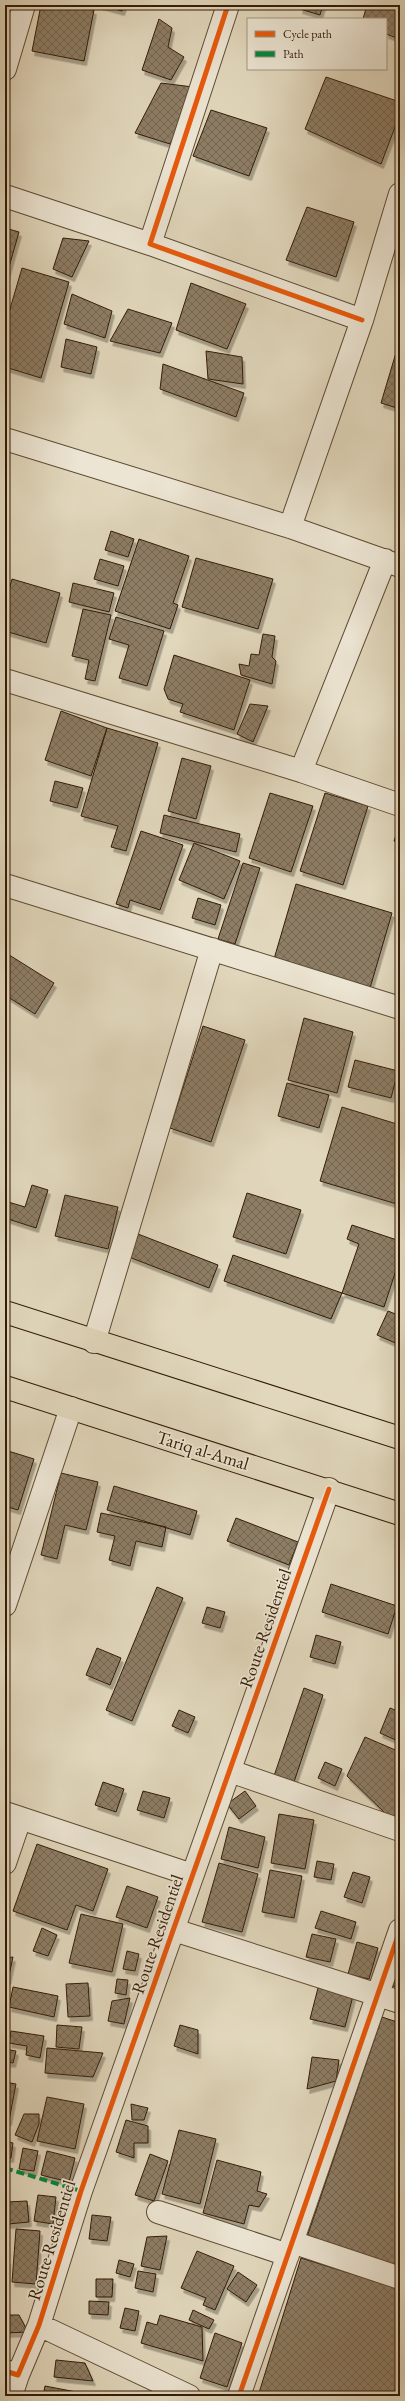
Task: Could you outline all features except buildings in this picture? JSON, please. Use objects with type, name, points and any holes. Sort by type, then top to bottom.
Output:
[{"type":"highway","points":[[5,1312],[94,1342],[400,1438]]},
{"type":"highway","name":"Tariq al-Amal","points":[[5,1387],[400,1514]]},
{"type":"street","points":[[5,69],[24,5]]},
{"type":"street","points":[[150,244],[228,5]]},
{"type":"street","points":[[290,527],[362,320],[400,194]]},
{"type":"street","points":[[5,196],[150,244],[362,320]]},
{"type":"street","points":[[5,440],[290,527],[392,563],[301,771]]},
{"type":"street","points":[[5,680],[301,771],[400,805]]},
{"type":"street","points":[[5,885],[400,1008]]},
{"type":"street","points":[[94,1342],[212,949]]},
{"type":"street","points":[[5,1605],[71,1408]]},
{"type":"street","name":"Route Residentiel","points":[[11,2396],[11,2373],[39,2325],[81,2190],[329,1490]]},
{"type":"street","points":[[230,1771],[400,1830]]},
{"type":"street","points":[[5,1863],[12,1816]]},
{"type":"street","name":"Route Residentiel","points":[[12,1816],[192,1875]]},
{"type":"street","points":[[174,1930],[400,2002]]},
{"type":"street","points":[[239,2396],[400,1930]]},
{"type":"street","points":[[158,2212],[400,2278]]},
{"type":"street","points":[[39,2325],[189,2396]]},
{"type":"marked path","points":[[5,2168],[81,2191]]},
{"type":"cycle path","points":[[228,5],[150,244],[362,320]]},
{"type":"cycle path","points":[[5,2371],[18,2375],[39,2325],[81,2191],[329,1489]]},
{"type":"cycle path","points":[[239,2396],[400,1930]]}]
